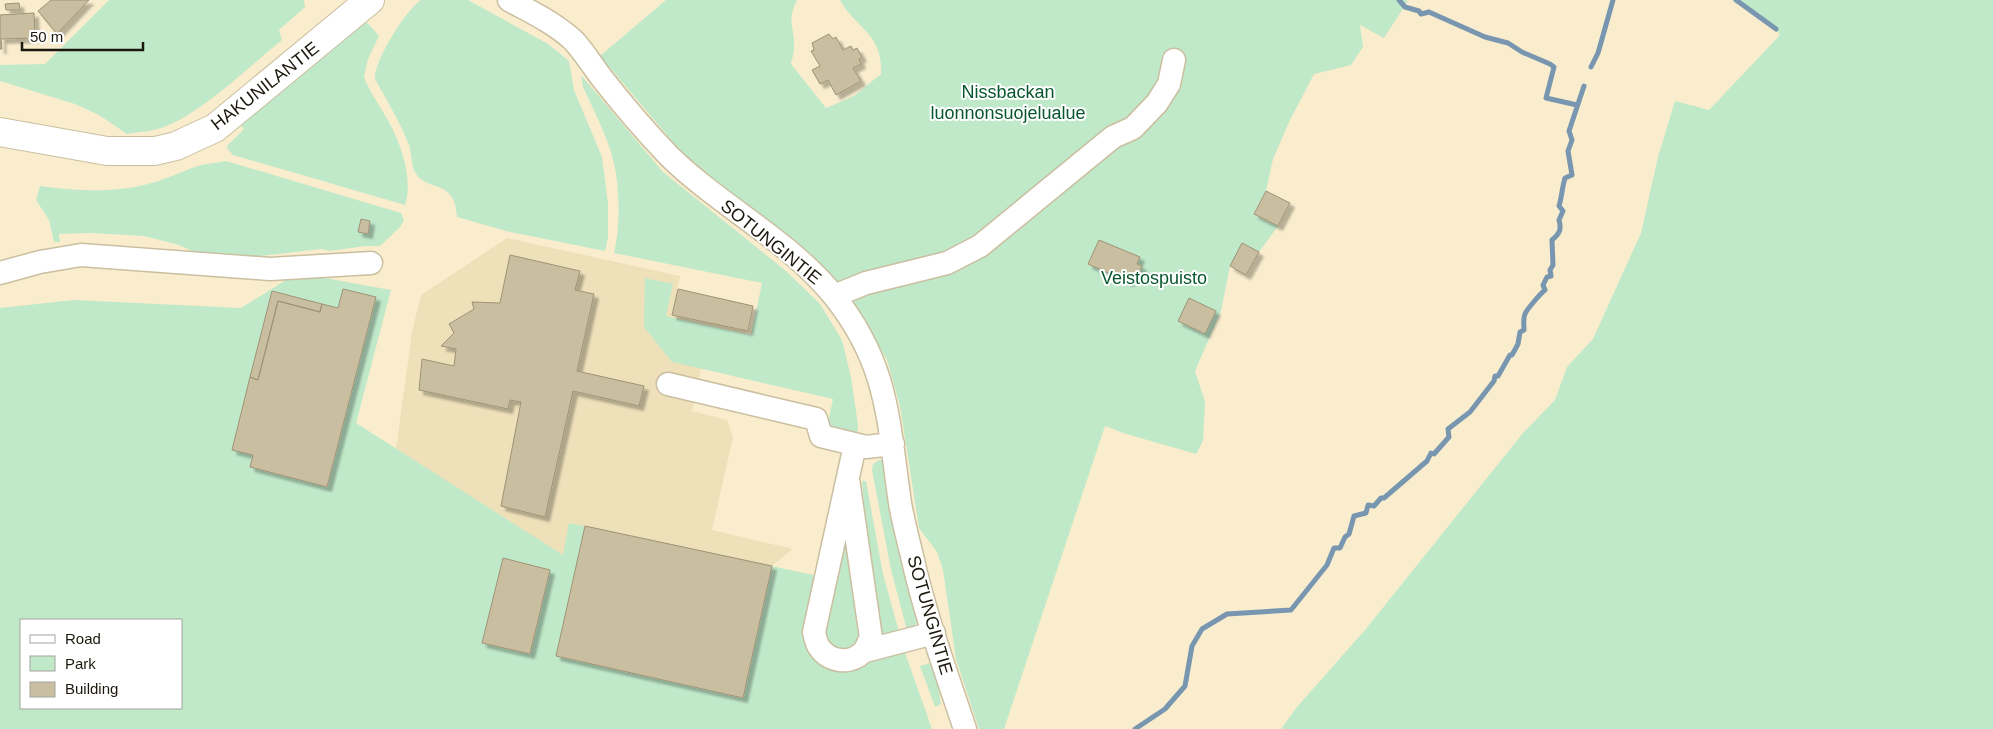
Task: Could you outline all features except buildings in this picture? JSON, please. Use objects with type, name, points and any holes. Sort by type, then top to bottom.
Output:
[{"type":"main road","name":"HAKUNILANTIE","points":[[0,132],[107,151],[155,151],[176,146],[215,128],[370,0]]},
{"type":"street","name":"SOTUNGINTIE","points":[[509,0],[547,21],[574,42],[637,121],[679,166],[816,276],[834,296],[855,326],[882,385],[893,444],[902,513],[912,558],[965,729]]},
{"type":"street","points":[[834,296],[866,283],[947,262],[980,246],[1113,137],[1133,128],[1157,103],[1169,84],[1174,60]]},
{"type":"street","points":[[0,273],[40,262],[81,254],[270,269],[371,263]]},
{"type":"street","points":[[668,384],[816,419],[821,436],[866,447],[893,444]]},
{"type":"street","points":[[855,445],[814,632],[818,646],[828,657],[840,660],[854,659],[864,651],[934,633]]},
{"type":"street","points":[[848,478],[870,638],[864,651]]},
{"type":"shaded area","points":[[507,238],[680,276],[672,315],[748,331],[701,369],[692,411],[727,420],[733,437],[712,530],[793,549],[772,566],[743,697],[377,589],[412,332],[421,295]]},
{"type":"green space","points":[[109,0],[304,0],[305,7],[279,30],[282,40],[240,76],[191,113],[176,122],[157,129],[127,134],[99,115],[75,104],[0,81],[0,65],[45,64]]},
{"type":"green space","points":[[421,0],[468,0],[548,44],[569,61],[574,90],[602,157],[608,204],[608,238],[605,251],[506,231],[457,217],[455,204],[451,196],[446,191],[420,178],[415,172],[410,148],[405,136],[375,79],[376,71],[385,48],[407,14]]},
{"type":"green space","points":[[666,0],[797,0],[791,20],[794,48],[791,64],[826,108],[854,96],[881,74],[878,49],[867,32],[846,10],[840,0],[1408,1],[1384,38],[1360,25],[1363,47],[1351,65],[1314,74],[1290,120],[1273,159],[1266,191],[1254,213],[1278,226],[1259,252],[1242,244],[1230,266],[1221,311],[1195,371],[1205,402],[1203,441],[1196,454],[1105,426],[1004,729],[979,729],[956,659],[943,570],[937,552],[919,528],[900,406],[887,360],[864,320],[839,283],[793,239],[689,161],[600,56]]},
{"type":"green space","points":[[1736,0],[1993,0],[1993,729],[1281,729],[1297,707],[1365,630],[1523,433],[1555,400],[1567,367],[1593,339],[1641,233],[1658,157],[1675,101],[1709,110],[1780,35],[1776,29]]},
{"type":"green space","points":[[363,18],[379,36],[368,59],[364,77],[401,148],[408,184],[405,205],[233,155],[227,148],[244,129],[239,124]]},
{"type":"green space","points":[[581,75],[663,172],[786,271],[820,304],[842,340],[851,377],[858,425],[856,433],[827,427],[833,399],[672,362],[644,327],[645,278],[673,284],[666,316],[751,335],[762,283],[614,253],[618,229],[619,202],[614,163],[605,136],[583,87]]},
{"type":"green space","points":[[226,161],[401,213],[404,220],[400,227],[380,246],[330,251],[321,249],[261,256],[208,258],[179,245],[144,236],[91,233],[59,234],[60,242],[54,242],[49,220],[36,200],[40,186],[81,190],[121,189],[154,182],[200,165]]},
{"type":"green space","points":[[297,273],[391,290],[356,423],[563,555],[569,523],[832,579],[847,535],[869,570],[862,481],[866,481],[883,574],[904,650],[932,729],[0,729],[0,308],[74,300],[241,308]]},
{"type":"green space","points":[[879,460],[885,460],[921,617],[914,627],[907,630],[891,570],[872,470],[873,464]]},
{"type":"green space","points":[[934,662],[941,704],[935,707],[920,666]]},
{"type":"waterway","points":[[1399,0],[1405,7],[1419,11],[1421,14],[1429,12],[1485,37],[1508,43],[1522,52],[1550,64],[1554,67],[1546,98],[1577,105]]},
{"type":"waterway","points":[[1591,67],[1598,53],[1613,0]]},
{"type":"waterway","points":[[1736,0],[1776,29]]},
{"type":"waterway","points":[[1135,729],[1165,709],[1185,686],[1192,646],[1202,629],[1227,614],[1291,610],[1327,565],[1334,548],[1340,548],[1345,537],[1349,534],[1354,516],[1366,513],[1368,505],[1374,506],[1381,498],[1384,498],[1427,461],[1431,453],[1434,454],[1449,437],[1448,429],[1470,412],[1494,381],[1495,376],[1498,376],[1518,344],[1520,332],[1524,330],[1525,314],[1545,290],[1543,285],[1547,277],[1551,276],[1550,270],[1553,265],[1552,240],[1560,229],[1559,220],[1563,211],[1559,206],[1563,185],[1565,178],[1572,175],[1568,151],[1572,140],[1569,131],[1584,86]]},
{"type":"park label","name":"Nissbackan luonnonsuojelualue","points":[[1008,102]]},
{"type":"park label","name":"Veistospuisto","points":[[1154,278]]}]
